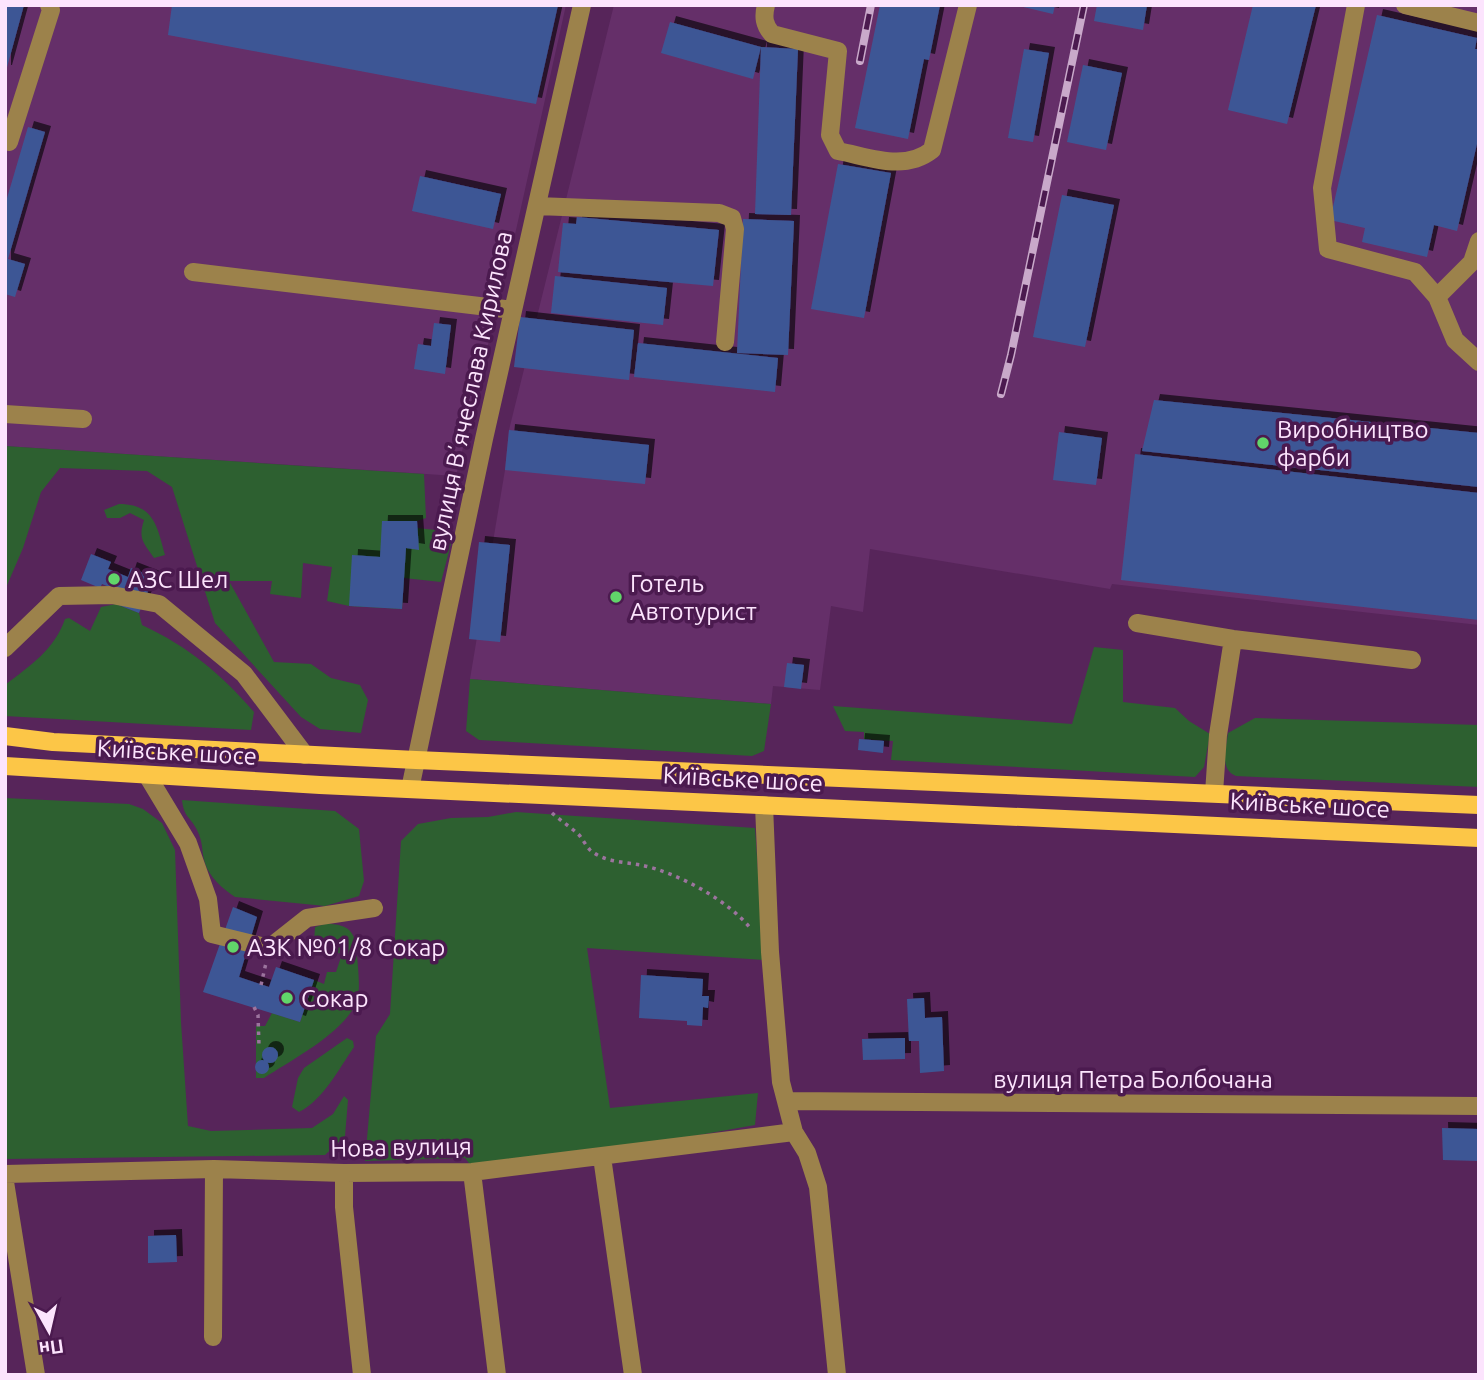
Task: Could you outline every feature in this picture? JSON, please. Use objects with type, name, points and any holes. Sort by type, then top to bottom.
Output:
[{"type":"main road","points":[[5,736],[53,742],[305,755],[1479,805]]},
{"type":"main road","name":"Київське шосе","points":[[5,765],[410,789],[1479,838]]},
{"type":"street","points":[[9,142],[51,10],[49,5]]},
{"type":"street","name":"вулиця Вʼячеслава Кирилова","points":[[410,789],[582,5]]},
{"type":"street","points":[[766,5],[765,26],[772,34],[838,51],[830,135],[838,151],[900,163],[920,160],[932,150],[968,5]]},
{"type":"street","points":[[1356,5],[1322,188],[1328,249],[1415,272],[1437,297],[1455,340],[1479,362]]},
{"type":"street","points":[[1405,5],[1479,23]]},
{"type":"street","points":[[537,206],[719,213],[732,218],[735,229],[726,342]]},
{"type":"street","points":[[1437,297],[1472,262],[1479,241]]},
{"type":"street","points":[[193,272],[513,310]]},
{"type":"street","points":[[5,414],[82,419]]},
{"type":"street","points":[[5,648],[59,596],[112,595],[159,604],[244,674],[305,755]]},
{"type":"street","points":[[1137,623],[1233,639],[1412,660]]},
{"type":"street","points":[[1214,793],[1218,735],[1233,639]]},
{"type":"street","points":[[147,775],[188,844],[208,899],[212,934],[269,948],[307,918],[374,908]]},
{"type":"street","points":[[764,805],[770,952],[781,1082],[794,1132],[807,1153],[818,1187],[837,1375]]},
{"type":"street","name":"вулиця Петра Болбочана","points":[[787,1101],[1479,1106]]},
{"type":"street","name":"Нова вулиця","points":[[5,1174],[214,1170],[472,1172],[794,1132]]},
{"type":"street","points":[[602,1157],[633,1375]]},
{"type":"street","points":[[213,1337],[214,1170]]},
{"type":"street","points":[[472,1172],[497,1375]]},
{"type":"street","points":[[344,1173],[344,1207],[362,1375]]},
{"type":"street","points":[[5,1182],[36,1375]]},
{"type":"path","points":[[533,795],[561,822],[579,834],[590,850],[616,863],[642,866],[674,877],[715,897],[738,913],[770,952]]},
{"type":"path","points":[[254,1007],[258,1015],[259,1046]]},
{"type":"shaded area","points":[[5,5],[566,5],[516,230],[456,476],[5,446]]},
{"type":"shaded area","points":[[614,5],[1479,5],[1479,625],[1112,584],[1110,589],[870,549],[863,612],[831,606],[820,690],[773,686],[771,704],[470,679],[505,470],[509,430]]},
{"type":"green space","points":[[5,446],[424,474],[426,518],[417,521],[417,528],[454,532],[441,582],[404,578],[402,609],[349,606],[327,601],[332,567],[303,563],[301,598],[270,594],[272,581],[229,581],[274,662],[311,664],[331,678],[360,685],[368,700],[361,733],[320,729],[301,717],[215,623],[172,487],[147,471],[60,468],[41,492],[23,548],[5,590]]},
{"type":"green space","points":[[119,504],[131,505],[147,512],[156,526],[165,555],[154,558],[144,544],[141,532],[144,520],[130,513],[120,518],[107,518],[104,510]]},
{"type":"green space","points":[[116,604],[139,613],[142,625],[175,642],[229,685],[254,712],[251,730],[5,716],[5,685],[33,664],[48,648],[65,619],[69,618],[90,631],[101,607]]},
{"type":"green space","points":[[1094,647],[1123,650],[1123,702],[1175,708],[1210,734],[1204,767],[1195,777],[891,760],[893,741],[864,739],[864,732],[845,731],[833,706],[1072,724]]},
{"type":"green space","points":[[470,679],[771,704],[764,751],[752,756],[479,740],[466,731]]},
{"type":"green space","points":[[1255,718],[1479,725],[1479,787],[1236,776],[1225,764],[1228,733]]},
{"type":"green space","points":[[5,798],[129,804],[143,809],[162,823],[175,850],[188,1126],[211,1131],[312,1128],[333,1114],[344,1096],[348,1100],[345,1136],[325,1155],[5,1159]]},
{"type":"green space","points":[[182,800],[335,811],[359,829],[364,881],[359,896],[325,906],[235,897],[217,882],[207,868],[202,843],[186,814]]},
{"type":"green space","points":[[516,812],[755,828],[764,960],[587,948],[610,1108],[758,1093],[755,1125],[598,1153],[472,1167],[465,1158],[365,1161],[376,1036],[390,1014],[401,841],[418,824]]},
{"type":"green space","points":[[325,924],[345,927],[354,939],[359,984],[356,1004],[339,1026],[315,1046],[264,1078],[256,1078],[256,1026],[265,1026],[272,1013],[300,1022],[314,980],[324,984],[327,972],[336,972],[342,954],[319,948],[314,943],[315,927]]},
{"type":"green space","points":[[347,1038],[353,1041],[354,1047],[323,1092],[299,1112],[292,1107],[298,1078],[304,1068]]},
{"type":"building","points":[[5,5],[24,5],[6,71],[5,71]]},
{"type":"building","points":[[172,5],[558,5],[536,104],[168,35]]},
{"type":"building","points":[[880,5],[940,5],[929,60],[924,59],[908,139],[855,128]]},
{"type":"building","points":[[1015,5],[1055,5],[1053,14]]},
{"type":"building","points":[[1097,5],[1147,5],[1143,30],[1094,21]]},
{"type":"building","points":[[1253,5],[1316,5],[1287,124],[1228,110]]},
{"type":"building","points":[[1377,15],[1477,38],[1475,49],[1479,49],[1479,135],[1457,231],[1434,225],[1427,257],[1362,242],[1365,228],[1330,220]]},
{"type":"building","points":[[670,22],[761,47],[753,79],[661,53]]},
{"type":"building","points":[[761,47],[798,49],[791,215],[755,214]]},
{"type":"building","points":[[1024,49],[1049,53],[1033,142],[1008,138]]},
{"type":"building","points":[[1083,65],[1122,73],[1106,150],[1067,142]]},
{"type":"building","points":[[28,127],[45,132],[8,259],[25,264],[15,297],[5,294],[5,205]]},
{"type":"building","points":[[838,164],[891,173],[864,318],[811,309]]},
{"type":"building","points":[[420,176],[501,194],[493,229],[412,211]]},
{"type":"building","points":[[1062,195],[1114,205],[1085,347],[1033,337]]},
{"type":"building","points":[[577,217],[719,230],[713,286],[558,272],[563,223],[576,224]]},
{"type":"building","points":[[743,219],[794,221],[788,355],[737,353]]},
{"type":"building","points":[[555,276],[667,288],[663,325],[551,313]]},
{"type":"building","points":[[520,317],[634,330],[629,380],[514,367]]},
{"type":"building","points":[[434,323],[451,325],[445,374],[414,369],[418,344],[431,346]]},
{"type":"building","points":[[638,343],[778,358],[775,392],[634,377]]},
{"type":"building","points":[[1154,400],[1479,433],[1479,487],[1142,451]]},
{"type":"building","points":[[509,430],[649,445],[645,484],[505,470]]},
{"type":"building","points":[[1059,432],[1102,438],[1096,485],[1053,480]]},
{"type":"building","points":[[1135,454],[1479,493],[1479,620],[1121,580]]},
{"type":"building","points":[[382,521],[417,521],[419,550],[406,548],[402,609],[349,606],[352,555],[380,557]]},
{"type":"building","points":[[479,542],[510,545],[500,642],[469,639]]},
{"type":"building","points":[[91,554],[111,562],[108,569],[128,577],[131,568],[154,577],[139,613],[116,604],[122,592],[102,584],[100,588],[81,580]]},
{"type":"building","points":[[787,663],[804,665],[801,689],[784,687]]},
{"type":"building","points":[[859,739],[884,741],[883,753],[858,750]]},
{"type":"building","name":"АЗК №01/8 Сокар","points":[[233,907],[257,917],[239,977],[269,987],[276,967],[314,980],[300,1022],[203,992]]},
{"type":"building","points":[[641,975],[703,979],[702,996],[709,996],[708,1008],[703,1007],[702,1026],[687,1025],[687,1021],[639,1018]]},
{"type":"building","points":[[924,998],[925,1018],[942,1017],[944,1071],[920,1073],[919,1041],[909,1041],[907,999]]},
{"type":"building","points":[[905,1038],[905,1059],[863,1060],[862,1039]]},
{"type":"building","points":[[270,1047],[278,1055],[270,1063],[262,1055]]},
{"type":"building","points":[[262,1060],[267,1062],[267,1072],[262,1074],[257,1072],[255,1067],[257,1062]]},
{"type":"building","points":[[1442,1128],[1478,1129],[1479,1161],[1443,1160]]},
{"type":"building","points":[[176,1235],[177,1262],[148,1263],[148,1236]]},
{"type":"railway","points":[[860,61],[871,5]]},
{"type":"railway","points":[[1001,394],[1084,5]]},
{"type":"place","name":"Виробництво фарби","points":[[1263,443]]},
{"type":"place","name":"АЗС Шел","points":[[114,579]]},
{"type":"place","name":"Готель Автотурист","points":[[616,597]]},
{"type":"place","name":"АЗК №01/8 Сокар","points":[[233,947]]},
{"type":"place","name":"Сокар","points":[[287,998]]}]
